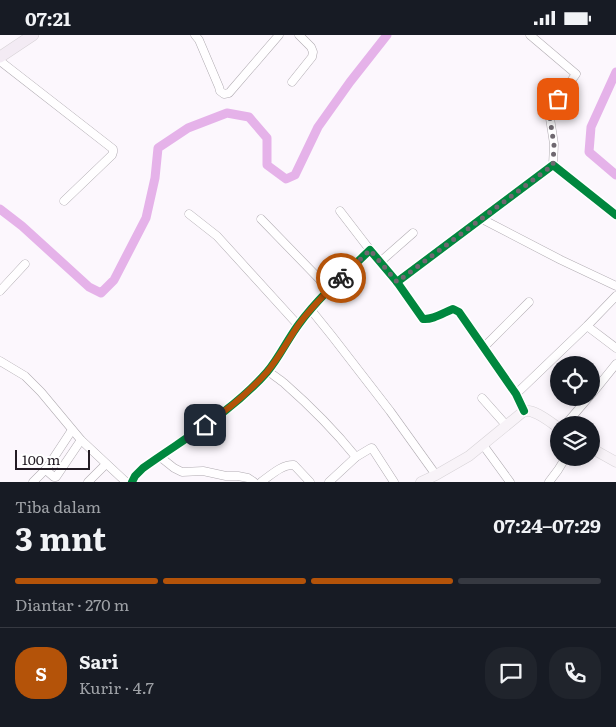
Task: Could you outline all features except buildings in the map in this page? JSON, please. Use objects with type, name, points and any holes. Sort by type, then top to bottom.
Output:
[{"type":"highway","points":[[0,59],[32,35]]},
{"type":"main road","points":[[421,482],[455,465],[483,445],[524,411],[532,411],[550,422]]},
{"type":"main road","points":[[600,452],[616,462]]},
{"type":"street","points":[[195,35],[199,40],[220,91],[227,93],[279,35]]},
{"type":"street","points":[[292,82],[314,52],[299,35]]},
{"type":"street","points":[[397,282],[553,165],[554,145],[549,112],[576,74],[530,35]]},
{"type":"street","points":[[0,59],[112,149],[112,155],[64,201]]},
{"type":"street","points":[[553,165],[616,215]]},
{"type":"street","points":[[340,211],[397,282],[422,319],[425,320],[453,309],[459,312],[516,394],[524,411]]},
{"type":"street","points":[[189,214],[217,236],[298,325]]},
{"type":"street","points":[[261,219],[329,289]]},
{"type":"street","points":[[482,219],[616,286]]},
{"type":"street","points":[[380,262],[413,233]]},
{"type":"street","points":[[132,482],[137,473],[221,415],[268,371],[310,310],[370,250]]},
{"type":"street","points":[[0,291],[25,263]]},
{"type":"street","points":[[516,394],[616,296]]},
{"type":"street","points":[[484,347],[529,302]]},
{"type":"street","points":[[310,310],[390,411],[436,475]]},
{"type":"street","points":[[587,326],[616,348]]},
{"type":"street","points":[[0,361],[25,376],[41,392],[81,440],[126,482]]},
{"type":"street","points":[[600,384],[616,364]]},
{"type":"street","points":[[268,371],[310,408],[356,457]]},
{"type":"street","points":[[482,398],[506,425]]},
{"type":"street","points":[[573,416],[581,406]]},
{"type":"street","points":[[33,482],[46,469],[72,430]]},
{"type":"street","points":[[46,469],[56,477],[81,440]]},
{"type":"street","points":[[483,445],[510,482]]},
{"type":"street","points":[[329,482],[356,457],[372,448],[394,482]]},
{"type":"street","points":[[160,456],[182,472],[203,471],[248,478],[254,482]]},
{"type":"street","points":[[88,482],[106,464]]},
{"type":"street","points":[[261,482],[283,467],[294,465],[310,482]]},
{"type":"street","points":[[549,482],[560,466]]},
{"type":"waterway","points":[[0,209],[22,226],[89,287],[101,293],[114,280],[146,218],[155,178],[158,148],[188,128],[227,113],[249,117],[267,138],[267,165],[286,179],[295,175],[318,127],[387,35]]},
{"type":"waterway","points":[[616,72],[591,127],[589,152],[616,175]]},
{"type":"cycle path","points":[[397,282],[553,165],[616,215]]},
{"type":"cycle path","points":[[132,482],[143,468],[208,424],[239,400],[271,367],[295,330],[315,304],[370,250],[397,282],[423,319],[434,317],[453,309],[459,312],[516,394],[524,411]]},
{"type":"way so far","points":[[341,278],[370,250],[397,282],[553,165],[554,145],[549,112],[558,99]]},
{"type":"route","points":[[205,425],[221,415],[268,371],[298,325],[341,278]]}]
